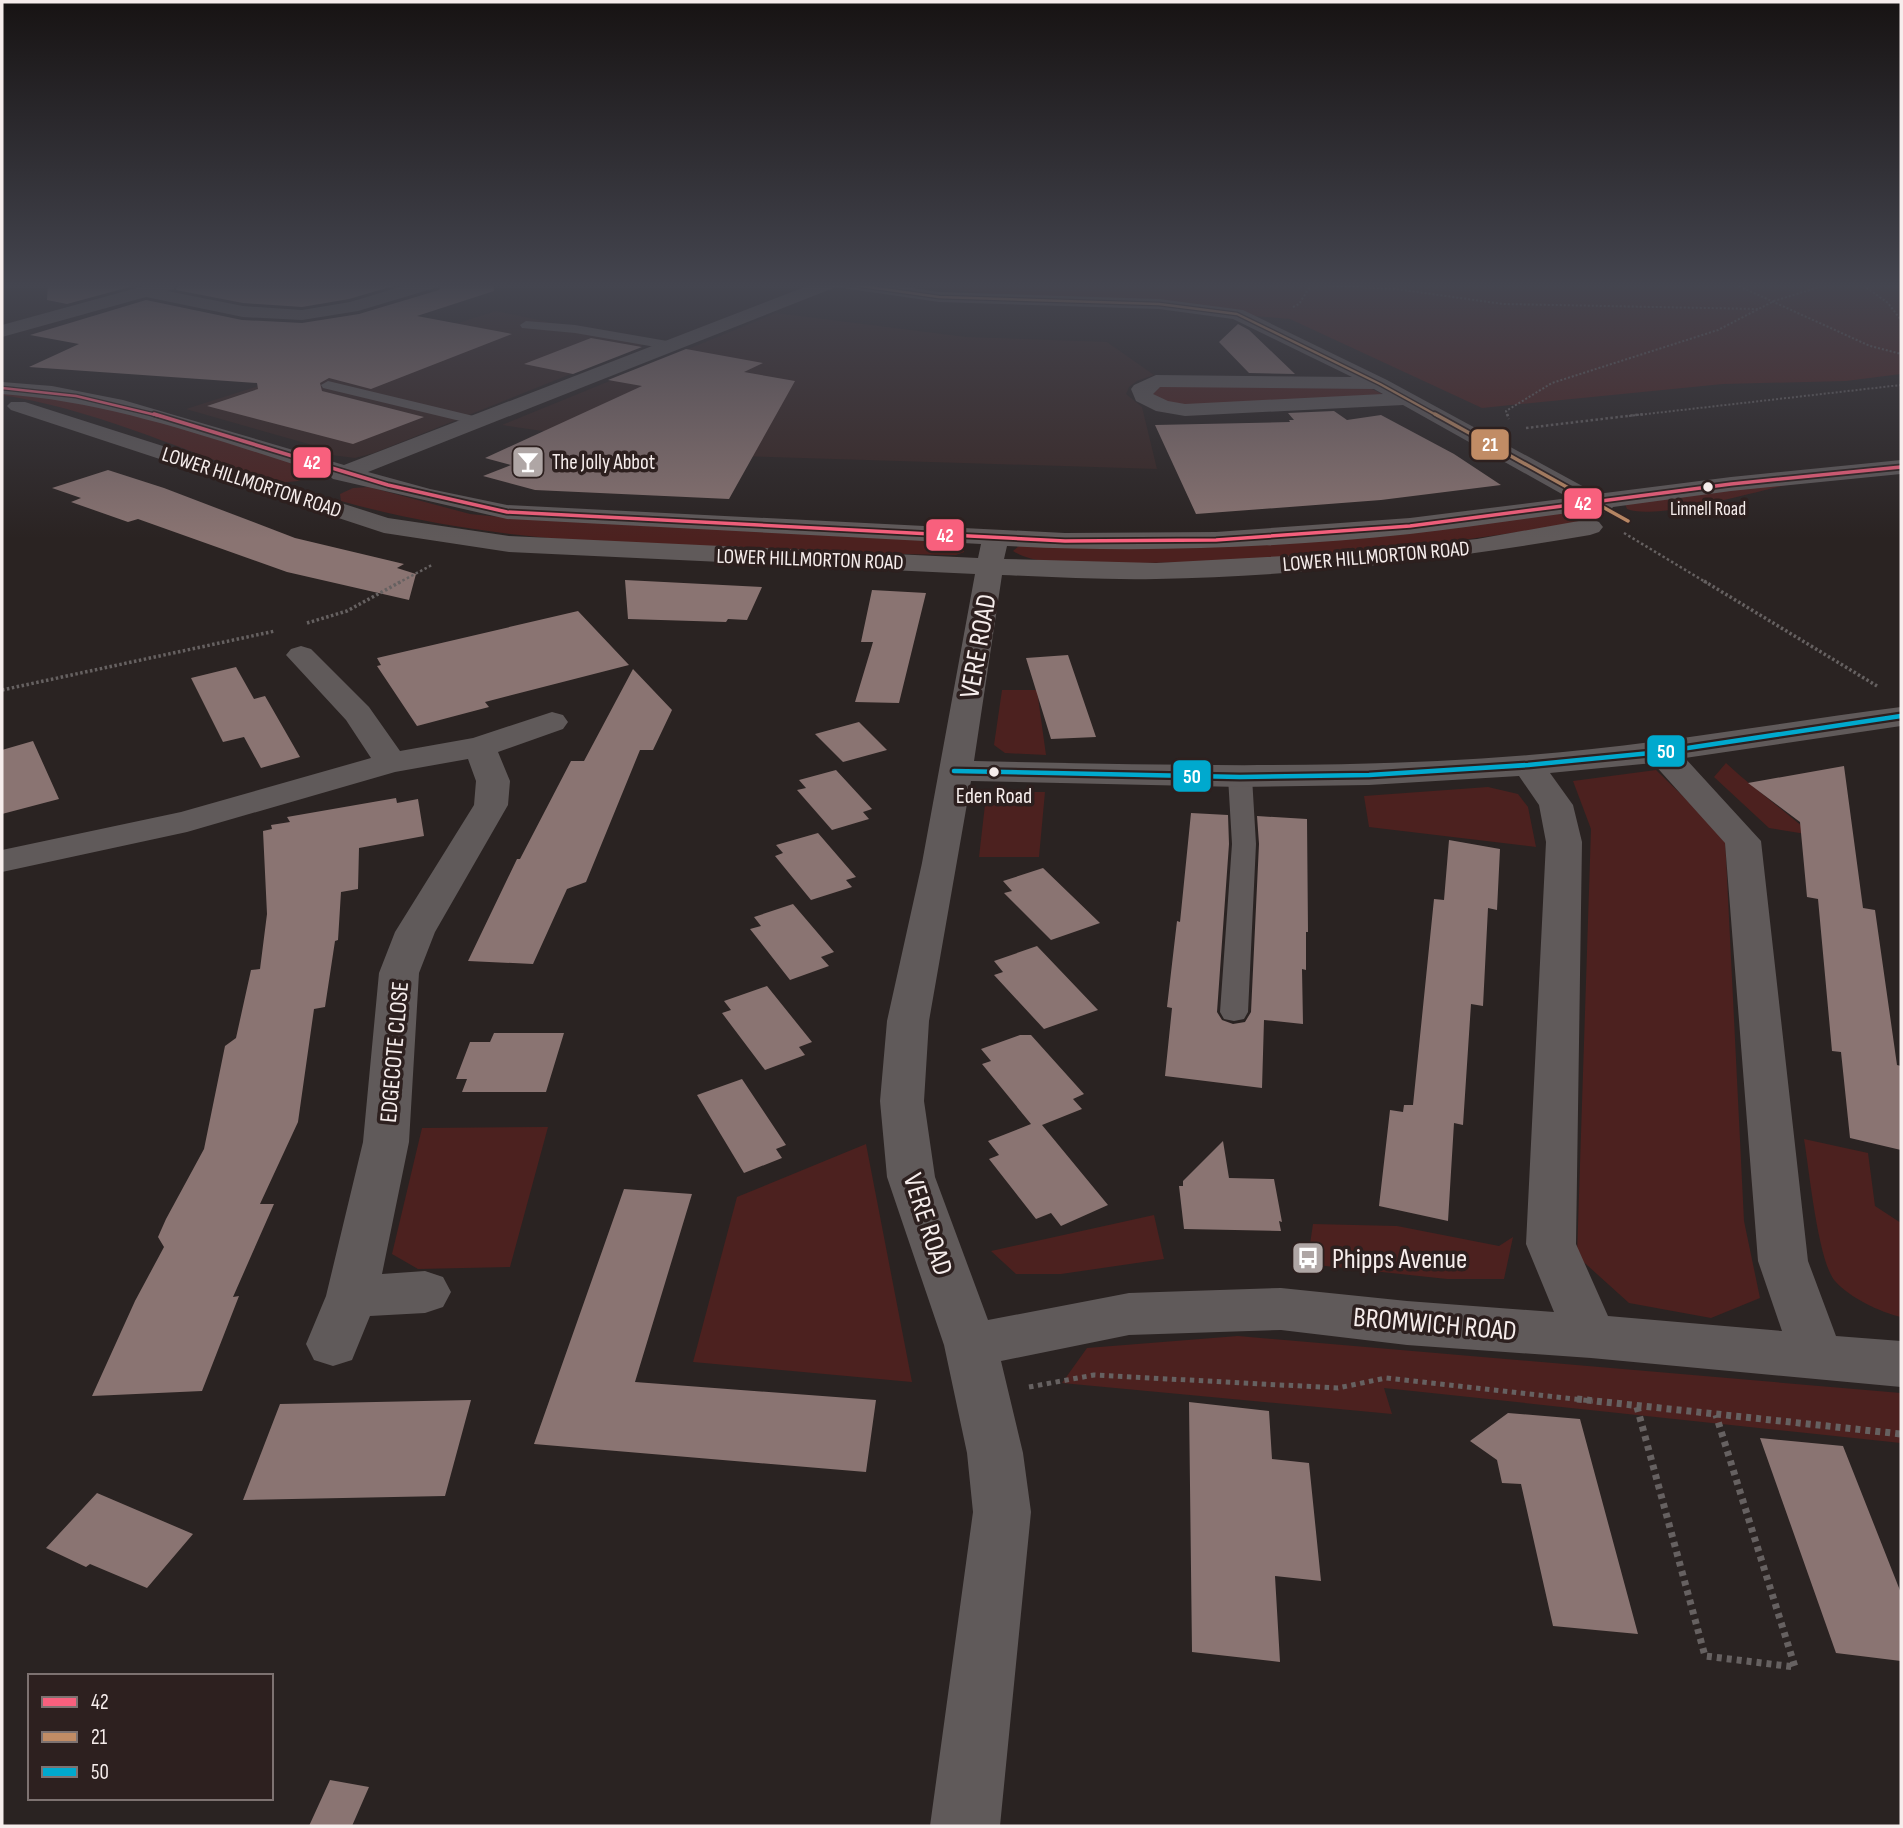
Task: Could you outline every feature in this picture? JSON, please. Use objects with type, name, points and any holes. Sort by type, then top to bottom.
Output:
[{"type":"street","points":[[287,495],[617,368]]},
{"type":"street","points":[[1349,368],[1594,502],[1619,523]]},
{"type":"street","points":[[1380,384],[1171,380],[1156,381],[1141,389],[1143,397],[1151,402],[1185,410],[1407,399]]},
{"type":"street","name":"LOWER HILLMORTON ROAD","points":[[2,387],[96,398],[346,473],[438,498],[507,512],[993,552],[1156,571],[1292,565],[1477,547],[1740,502],[1892,468]]},
{"type":"street","name":"LOWER HILLMORTON ROAD","points":[[2,401],[384,525],[509,544],[993,552],[1065,541],[1216,540],[1410,526],[1892,468]]},
{"type":"street","name":"VERE ROAD","points":[[965,1826],[1002,1511],[995,1453],[971,1345],[911,1177],[902,1101],[908,1021],[940,863],[993,552]]},
{"type":"street","points":[[298,641],[358,714],[391,763]]},
{"type":"street","points":[[954,771],[1240,776],[1369,775],[1528,765],[1661,752],[1901,716]]},
{"type":"street","points":[[2,861],[187,821],[391,763],[480,747],[552,722]]},
{"type":"street","name":"EDGECOTE CLOSE","points":[[333,1344],[352,1296],[386,1142],[399,972],[415,932],[491,806],[493,781],[480,747]]},
{"type":"street","points":[[1661,752],[1743,841],[1783,1261],[1818,1356]]},
{"type":"street","points":[[1528,765],[1556,806],[1564,842],[1551,1244],[1591,1336]]},
{"type":"street","points":[[352,1296],[425,1292]]},
{"type":"street","name":"BROMWICH ROAD","points":[[971,1345],[1129,1314],[1281,1308],[1407,1323],[1591,1336],[1901,1364]]},
{"type":"lane","points":[[328,385],[487,420]]},
{"type":"lane","points":[[1234,1012],[1244,844],[1240,776]]},
{"type":"path","points":[[1514,429],[1506,411],[1552,383],[1598,368]]},
{"type":"path","points":[[1473,435],[1901,385]]},
{"type":"path","points":[[1619,523],[1878,687]]},
{"type":"path","points":[[298,641],[478,539]]},
{"type":"path","points":[[2,690],[278,631]]},
{"type":"path","points":[[982,1395],[1094,1375],[1338,1388],[1386,1378],[1901,1434]]},
{"type":"path","points":[[1637,1407],[1704,1656],[1795,1667],[1716,1415]]},
{"type":"shaded area","points":[[315,368],[585,368],[374,453],[355,458],[323,454],[319,447],[186,409]]},
{"type":"shaded area","points":[[641,368],[1144,368],[1154,375],[1137,381],[1129,387],[1126,394],[1142,407],[1157,469],[610,452],[570,435],[502,425]]},
{"type":"shaded area","points":[[1396,368],[1901,368],[1901,374],[1846,381],[1723,384],[1482,408]]},
{"type":"shaded area","points":[[1366,386],[1382,394],[1185,407],[1150,396],[1152,387]]},
{"type":"shaded area","points":[[2,392],[42,396],[121,411],[314,470],[312,476],[278,483],[107,421],[72,410],[2,395]]},
{"type":"shaded area","points":[[1797,482],[1710,503],[1661,511],[1641,512],[1627,509],[1625,504]]},
{"type":"shaded area","points":[[369,487],[470,514],[519,519],[957,540],[964,545],[964,552],[956,555],[899,554],[618,544],[478,530],[409,518],[341,501],[340,494],[353,488]]},
{"type":"shaded area","points":[[1575,509],[1590,512],[1596,518],[1583,523],[1467,540],[1311,558],[1239,562],[1074,564],[1025,557],[1013,551],[1019,546]]},
{"type":"shaded area","points":[[1002,690],[1037,690],[1046,755],[1005,753],[994,745]]},
{"type":"shaded area","points":[[1726,763],[1812,835],[1769,828],[1714,777]]},
{"type":"shaded area","points":[[1656,770],[1725,837],[1744,1221],[1760,1298],[1711,1318],[1629,1303],[1577,1256],[1591,829],[1573,781]]},
{"type":"shaded area","points":[[1488,787],[1518,794],[1528,807],[1536,847],[1369,827],[1364,796]]},
{"type":"shaded area","points":[[1011,792],[1045,792],[1039,857],[979,857],[986,796]]},
{"type":"shaded area","points":[[548,1127],[510,1267],[418,1269],[392,1254],[422,1128]]},
{"type":"shaded area","points":[[1804,1139],[1868,1153],[1875,1206],[1901,1223],[1901,1317],[1857,1299],[1835,1281],[1829,1271],[1819,1235]]},
{"type":"shaded area","points":[[866,1144],[912,1382],[693,1362],[737,1197]]},
{"type":"shaded area","points":[[1154,1215],[1164,1259],[1061,1274],[1016,1274],[991,1251]]},
{"type":"shaded area","points":[[1313,1224],[1397,1226],[1499,1246],[1513,1237],[1504,1279],[1447,1279],[1307,1264]]},
{"type":"shaded area","points":[[1238,1336],[1901,1393],[1901,1443],[1384,1388],[1392,1414],[1062,1383],[1087,1348]]},
{"type":"building","points":[[48,368],[424,368],[371,389],[329,378],[320,383],[322,391],[424,417],[353,444],[207,406],[258,389],[257,383]]},
{"type":"building","points":[[545,368],[588,368],[573,374]]},
{"type":"building","points":[[637,368],[752,368],[744,372],[795,381],[729,499],[535,490],[483,476],[511,465],[485,458],[642,386],[608,380]]},
{"type":"building","points":[[1244,368],[1289,368],[1295,374],[1249,373]]},
{"type":"building","points":[[1334,411],[1347,420],[1381,415],[1454,454],[1501,485],[1381,500],[1196,514],[1155,425],[1290,422],[1289,420],[1294,420],[1288,413]]},
{"type":"building","points":[[108,470],[164,488],[295,538],[404,564],[397,568],[416,574],[409,600],[287,572],[138,519],[128,522],[71,502],[81,498],[52,488]]},
{"type":"building","points":[[625,580],[762,587],[747,620],[728,619],[726,622],[628,619]]},
{"type":"building","points":[[872,590],[926,593],[899,703],[855,702],[873,642],[861,642]]},
{"type":"building","points":[[578,611],[629,665],[485,702],[489,707],[417,726],[377,666],[381,665],[377,658]]},
{"type":"building","points":[[1068,655],[1096,737],[1051,739],[1026,658]]},
{"type":"building","points":[[236,667],[254,699],[265,696],[300,757],[261,768],[244,737],[223,742],[191,678]]},
{"type":"building","points":[[633,669],[672,710],[653,750],[640,750],[586,882],[567,889],[533,964],[468,961],[517,859],[520,859],[571,761],[584,761]]},
{"type":"building","points":[[859,722],[887,750],[843,762],[815,734]]},
{"type":"building","points":[[33,741],[59,799],[2,814],[2,750]]},
{"type":"building","points":[[1844,766],[1863,908],[1875,910],[1897,1065],[1901,1066],[1901,1150],[1850,1138],[1841,1052],[1832,1051],[1818,899],[1807,897],[1800,822],[1748,783]]},
{"type":"building","points":[[836,770],[872,809],[863,812],[869,819],[832,830],[797,790],[806,788],[799,780]]},
{"type":"building","points":[[396,798],[397,803],[418,799],[424,836],[359,848],[358,889],[341,892],[338,940],[335,941],[325,1007],[314,1009],[298,1122],[260,1204],[274,1204],[233,1297],[239,1296],[202,1391],[92,1396],[135,1301],[164,1247],[158,1237],[166,1219],[204,1149],[225,1046],[236,1038],[251,970],[260,969],[267,914],[263,831],[272,829],[271,825],[290,822],[287,817]]},
{"type":"building","points":[[1191,813],[1228,815],[1229,844],[1217,1012],[1222,1020],[1233,1024],[1245,1022],[1251,1012],[1259,844],[1257,816],[1307,819],[1308,932],[1306,970],[1302,969],[1303,1024],[1264,1020],[1262,1088],[1165,1076],[1172,1008],[1167,1007],[1177,921],[1180,922]]},
{"type":"building","points":[[818,833],[856,877],[846,880],[852,887],[811,900],[775,856],[783,853],[776,845]]},
{"type":"building","points":[[1449,840],[1500,849],[1497,910],[1488,908],[1483,1006],[1471,1004],[1463,1125],[1454,1123],[1448,1221],[1379,1206],[1390,1110],[1403,1112],[1404,1105],[1413,1105],[1434,899],[1444,900]]},
{"type":"building","points":[[1043,868],[1100,923],[1051,940],[1004,893],[1012,891],[1003,881]]},
{"type":"building","points":[[793,904],[834,952],[821,957],[829,966],[790,980],[750,929],[761,926],[754,917]]},
{"type":"building","points":[[1037,946],[1098,1010],[1044,1029],[994,975],[1003,972],[994,961]]},
{"type":"building","points":[[767,986],[812,1042],[799,1047],[805,1055],[765,1070],[722,1013],[731,1010],[724,1001]]},
{"type":"building","points":[[494,1033],[564,1033],[546,1092],[462,1092],[467,1079],[456,1079],[470,1042],[490,1042]]},
{"type":"building","points":[[1020,1035],[1031,1035],[1084,1094],[1073,1099],[1082,1109],[1042,1125],[1108,1205],[1061,1226],[1051,1213],[1036,1219],[989,1159],[999,1155],[988,1141],[1031,1124],[982,1064],[991,1061],[981,1049]]},
{"type":"building","points":[[742,1079],[786,1145],[776,1149],[782,1158],[744,1173],[697,1095]]},
{"type":"building","points":[[1223,1141],[1229,1178],[1274,1179],[1282,1222],[1279,1221],[1281,1231],[1184,1229],[1179,1186],[1183,1186],[1183,1181]]},
{"type":"building","points":[[624,1189],[692,1194],[635,1382],[876,1400],[866,1472],[534,1444]]},
{"type":"building","points":[[471,1400],[445,1496],[243,1500],[280,1404]]},
{"type":"building","points":[[1189,1402],[1269,1411],[1272,1459],[1309,1463],[1321,1581],[1275,1576],[1280,1662],[1192,1652]]},
{"type":"building","points":[[1508,1413],[1580,1419],[1638,1634],[1553,1626],[1521,1484],[1502,1483],[1497,1460],[1470,1441]]},
{"type":"building","points":[[1760,1438],[1843,1446],[1901,1593],[1901,1661],[1836,1653]]},
{"type":"building","points":[[97,1493],[193,1534],[147,1588],[90,1564],[86,1567],[46,1548]]},
{"type":"building","points":[[330,1780],[369,1787],[352,1826],[309,1826]]},
{"type":"transit line","name":"21","points":[[1349,368],[1628,521]]},
{"type":"transit line","name":"42","points":[[2,388],[52,392],[123,406],[388,485],[507,512],[1065,541],[1216,540],[1410,526],[1731,484],[1901,467]]},
{"type":"transit line","name":"50","points":[[954,771],[1240,777],[1369,775],[1528,765],[1661,752],[1901,716]]},
{"type":"place","name":"The Jolly Abbot","points":[[528,462]]},
{"type":"place","name":"Linnell Road","points":[[1708,487]]},
{"type":"place","name":"Eden Road","points":[[994,772]]},
{"type":"place","name":"Phipps Avenue","points":[[1308,1258]]}]
